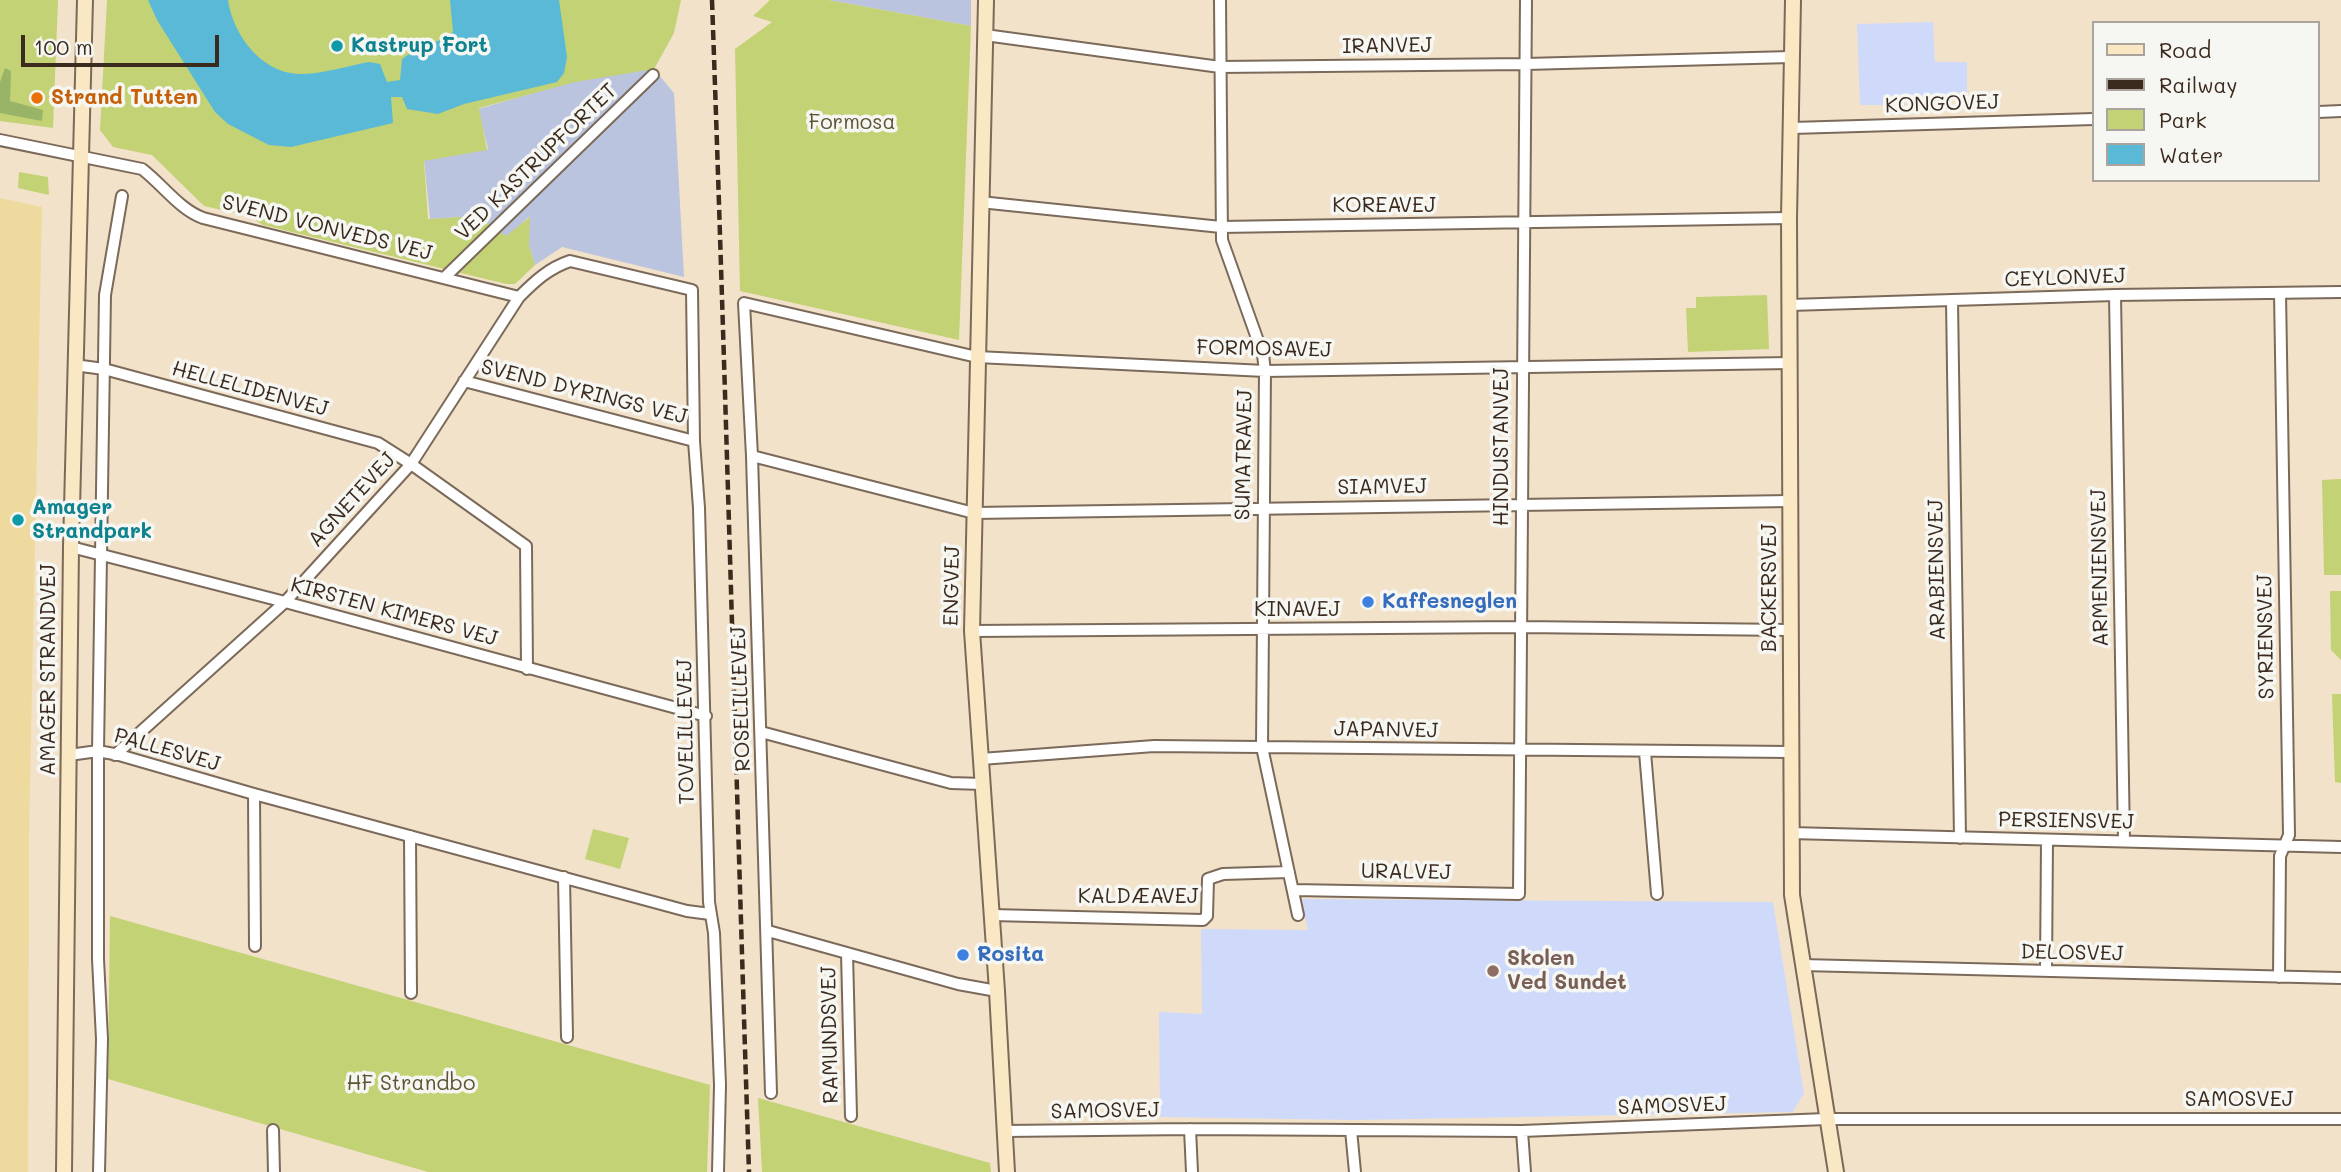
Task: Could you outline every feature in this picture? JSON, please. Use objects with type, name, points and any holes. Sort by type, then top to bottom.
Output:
[{"type":"street","name":"AMAGER STRANDVEJ","points":[[64,1172],[74,365],[85,0]]},
{"type":"street","name":"ENGVEJ","points":[[986,0],[972,631],[1007,1172]]},
{"type":"street","name":"SUMATRAVEJ","points":[[1220,0],[1222,240],[1263,355],[1265,371],[1262,747],[1298,915]]},
{"type":"street","name":"HINDUSTANVEJ","points":[[1519,894],[1521,367],[1526,0]]},
{"type":"street","name":"BACKERSVEJ","points":[[1793,0],[1789,218],[1792,895],[1836,1172]]},
{"type":"street","name":"IRANVEJ","points":[[985,35],[1220,66],[1525,64],[1791,57]]},
{"type":"street","name":"VED KASTRUPFORTET","points":[[445,277],[653,75]]},
{"type":"street","points":[[2320,112],[2341,111]]},
{"type":"street","name":"KONGOVEJ","points":[[1792,128],[2092,119]]},
{"type":"street","name":"SVEND VONVEDS VEJ","points":[[0,140],[142,169],[190,213],[203,218],[519,296]]},
{"type":"street","points":[[99,1172],[102,1039],[98,958],[99,751],[105,295],[122,196]]},
{"type":"street","name":"KOREAVEJ","points":[[981,202],[1221,227],[1789,218]]},
{"type":"street","name":"TOVELILLEVEJ","points":[[519,296],[543,274],[570,261],[692,290],[694,440],[699,484],[710,914],[714,933],[720,1085],[718,1172]]},
{"type":"street","name":"CEYLONVEJ","points":[[1790,305],[2115,295],[2341,292]]},
{"type":"street","name":"SYRIENSVEJ","points":[[2279,977],[2280,856],[2290,835],[2280,293]]},
{"type":"street","name":"ARMENIENSVEJ","points":[[2115,295],[2124,841]]},
{"type":"street","name":"AGNETEVEJ","points":[[115,755],[285,601],[411,464],[519,296]]},
{"type":"street","name":"ARABIENSVEJ","points":[[1951,301],[1960,838]]},
{"type":"street","name":"FORMOSAVEJ","points":[[744,303],[977,357],[1265,371],[1791,363]]},
{"type":"street","name":"ROSELILLEVEJ","points":[[744,303],[752,456],[771,1093]]},
{"type":"street","name":"HELLELIDENVEJ","points":[[74,365],[104,369],[377,443],[411,464],[526,546],[527,668]]},
{"type":"street","name":"SVEND DYRINGS VEJ","points":[[464,381],[694,440]]},
{"type":"street","points":[[752,456],[974,513]]},
{"type":"street","name":"SIAMVEJ","points":[[974,513],[1791,501]]},
{"type":"street","name":"KIRSTEN KIMERS VEJ","points":[[71,547],[285,601],[706,716]]},
{"type":"street","name":"KINAVEJ","points":[[972,631],[1521,627],[1790,630]]},
{"type":"street","points":[[761,732],[951,783],[983,784]]},
{"type":"street","name":"JAPANVEJ","points":[[981,759],[1154,746],[1790,752]]},
{"type":"street","name":"PALLESVEJ","points":[[69,755],[99,751],[687,911],[710,914]]},
{"type":"street","points":[[1645,752],[1657,894]]},
{"type":"street","points":[[254,794],[255,946]]},
{"type":"street","name":"PERSIENSVEJ","points":[[1790,833],[2341,847]]},
{"type":"street","points":[[410,835],[411,993]]},
{"type":"street","points":[[2046,971],[2047,840]]},
{"type":"street","name":"KALDÆAVEJ","points":[[991,915],[1203,920],[1207,916],[1208,879],[1223,874],[1289,872]]},
{"type":"street","points":[[564,877],[567,1037]]},
{"type":"street","name":"URALVEJ","points":[[1293,890],[1519,894]]},
{"type":"street","name":"RAMUNDSVEJ","points":[[768,931],[958,985],[997,991]]},
{"type":"street","name":"RAMUNDSVEJ","points":[[847,953],[851,1116]]},
{"type":"street","name":"DELOSVEJ","points":[[1802,965],[2341,978]]},
{"type":"street","name":"SAMOSVEJ","points":[[1004,1131],[1522,1131],[1826,1119],[2341,1119]]},
{"type":"street","points":[[1190,1129],[1192,1172]]},
{"type":"street","points":[[272,1130],[274,1172]]},
{"type":"street","points":[[1351,1130],[1355,1172]]},
{"type":"street","points":[[1522,1131],[1525,1172]]},
{"type":"shaded area","points":[[828,0],[971,0],[971,26]]},
{"type":"shaded area","points":[[1933,22],[1935,62],[1967,62],[1967,99],[1905,102],[1905,105],[1860,105],[1857,24]]},
{"type":"shaded area","points":[[653,68],[674,93],[684,277],[562,247],[535,265],[529,246],[529,217],[506,237],[477,216],[430,219],[424,160],[488,149],[478,109],[575,81]]},
{"type":"shaded area","name":"Skolen Ved Sundet","points":[[1301,899],[1773,902],[1804,1093],[1793,1112],[1356,1120],[1160,1117],[1159,1012],[1202,1014],[1201,929],[1308,930]]},
{"type":"green space","points":[[0,0],[58,0],[53,128],[0,121]]},
{"type":"green space","points":[[107,0],[681,0],[674,33],[654,69],[575,82],[479,108],[487,150],[424,161],[428,219],[477,216],[506,236],[530,217],[529,246],[535,265],[515,284],[506,284],[263,225],[249,216],[204,206],[152,155],[113,147],[100,130]]},
{"type":"green space","name":"Formosa","points":[[770,0],[828,0],[971,26],[959,340],[740,291],[735,49],[772,22],[753,16]]},
{"type":"green space","points":[[5,68],[11,71],[10,101],[43,110],[42,121],[0,113],[0,82]]},
{"type":"green space","points":[[19,172],[48,177],[49,195],[18,188]]},
{"type":"green space","points":[[1767,295],[1769,349],[1688,352],[1686,308],[1696,308],[1696,297]]},
{"type":"green space","points":[[2341,479],[2341,575],[2324,575],[2322,480]]},
{"type":"green space","points":[[2330,591],[2341,591],[2341,660],[2331,650]]},
{"type":"green space","points":[[2332,694],[2341,694],[2341,783],[2335,782]]},
{"type":"green space","points":[[593,829],[629,838],[620,869],[585,859]]},
{"type":"green space","name":"HF Strandbo","points":[[110,916],[710,1085],[707,1172],[428,1172],[108,1079]]},
{"type":"green space","points":[[758,1098],[990,1163],[991,1172],[762,1172]]},
{"type":"sand","name":"Amager Strandpark","points":[[0,198],[42,207],[29,834],[28,1172],[0,1172]]},
{"type":"water","points":[[148,0],[228,0],[236,26],[243,38],[261,59],[272,67],[285,72],[306,74],[369,62],[380,64],[387,82],[400,80],[402,59],[453,32],[450,0],[559,0],[567,57],[564,73],[557,82],[464,104],[438,114],[407,109],[402,97],[391,97],[393,123],[291,147],[269,145],[228,124],[215,112],[157,20]]},
{"type":"railway","points":[[712,0],[749,1172]]},
{"type":"place","name":"Kastrup Fort","points":[[337,46]]},
{"type":"place","name":"Strand Tutten","points":[[37,98]]},
{"type":"place","name":"Amager Strandpark","points":[[18,520]]},
{"type":"place","name":"Kaffesneglen","points":[[1368,602]]},
{"type":"place","name":"Rosita","points":[[963,955]]},
{"type":"place","name":"Skolen Ved Sundet","points":[[1493,971]]}]
